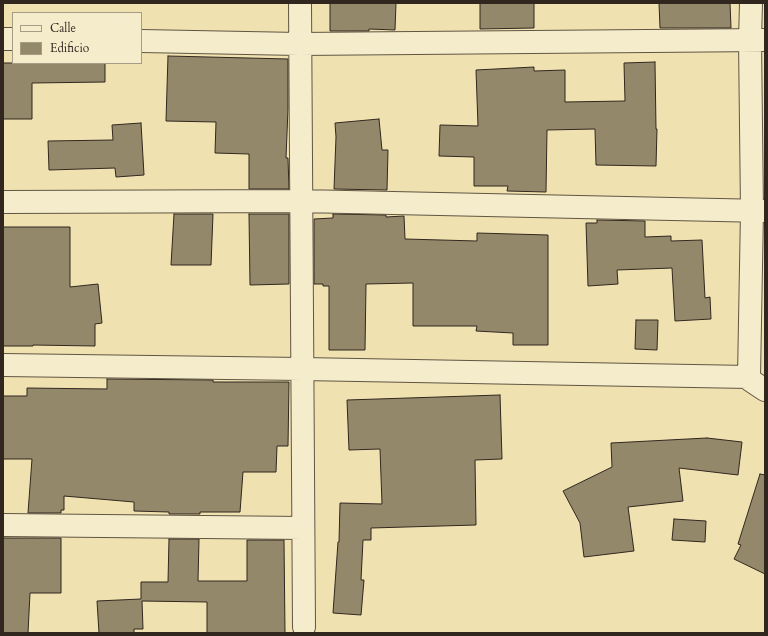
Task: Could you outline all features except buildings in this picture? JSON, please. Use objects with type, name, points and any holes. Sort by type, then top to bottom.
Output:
[{"type":"street","points":[[300,3],[300,201],[304,628]]},
{"type":"street","points":[[3,365],[302,369],[757,384],[758,40],[750,3]]},
{"type":"street","points":[[142,41],[299,44],[758,40]]},
{"type":"street","points":[[3,202],[300,201],[758,211]]},
{"type":"street","points":[[3,525],[303,528]]}]
